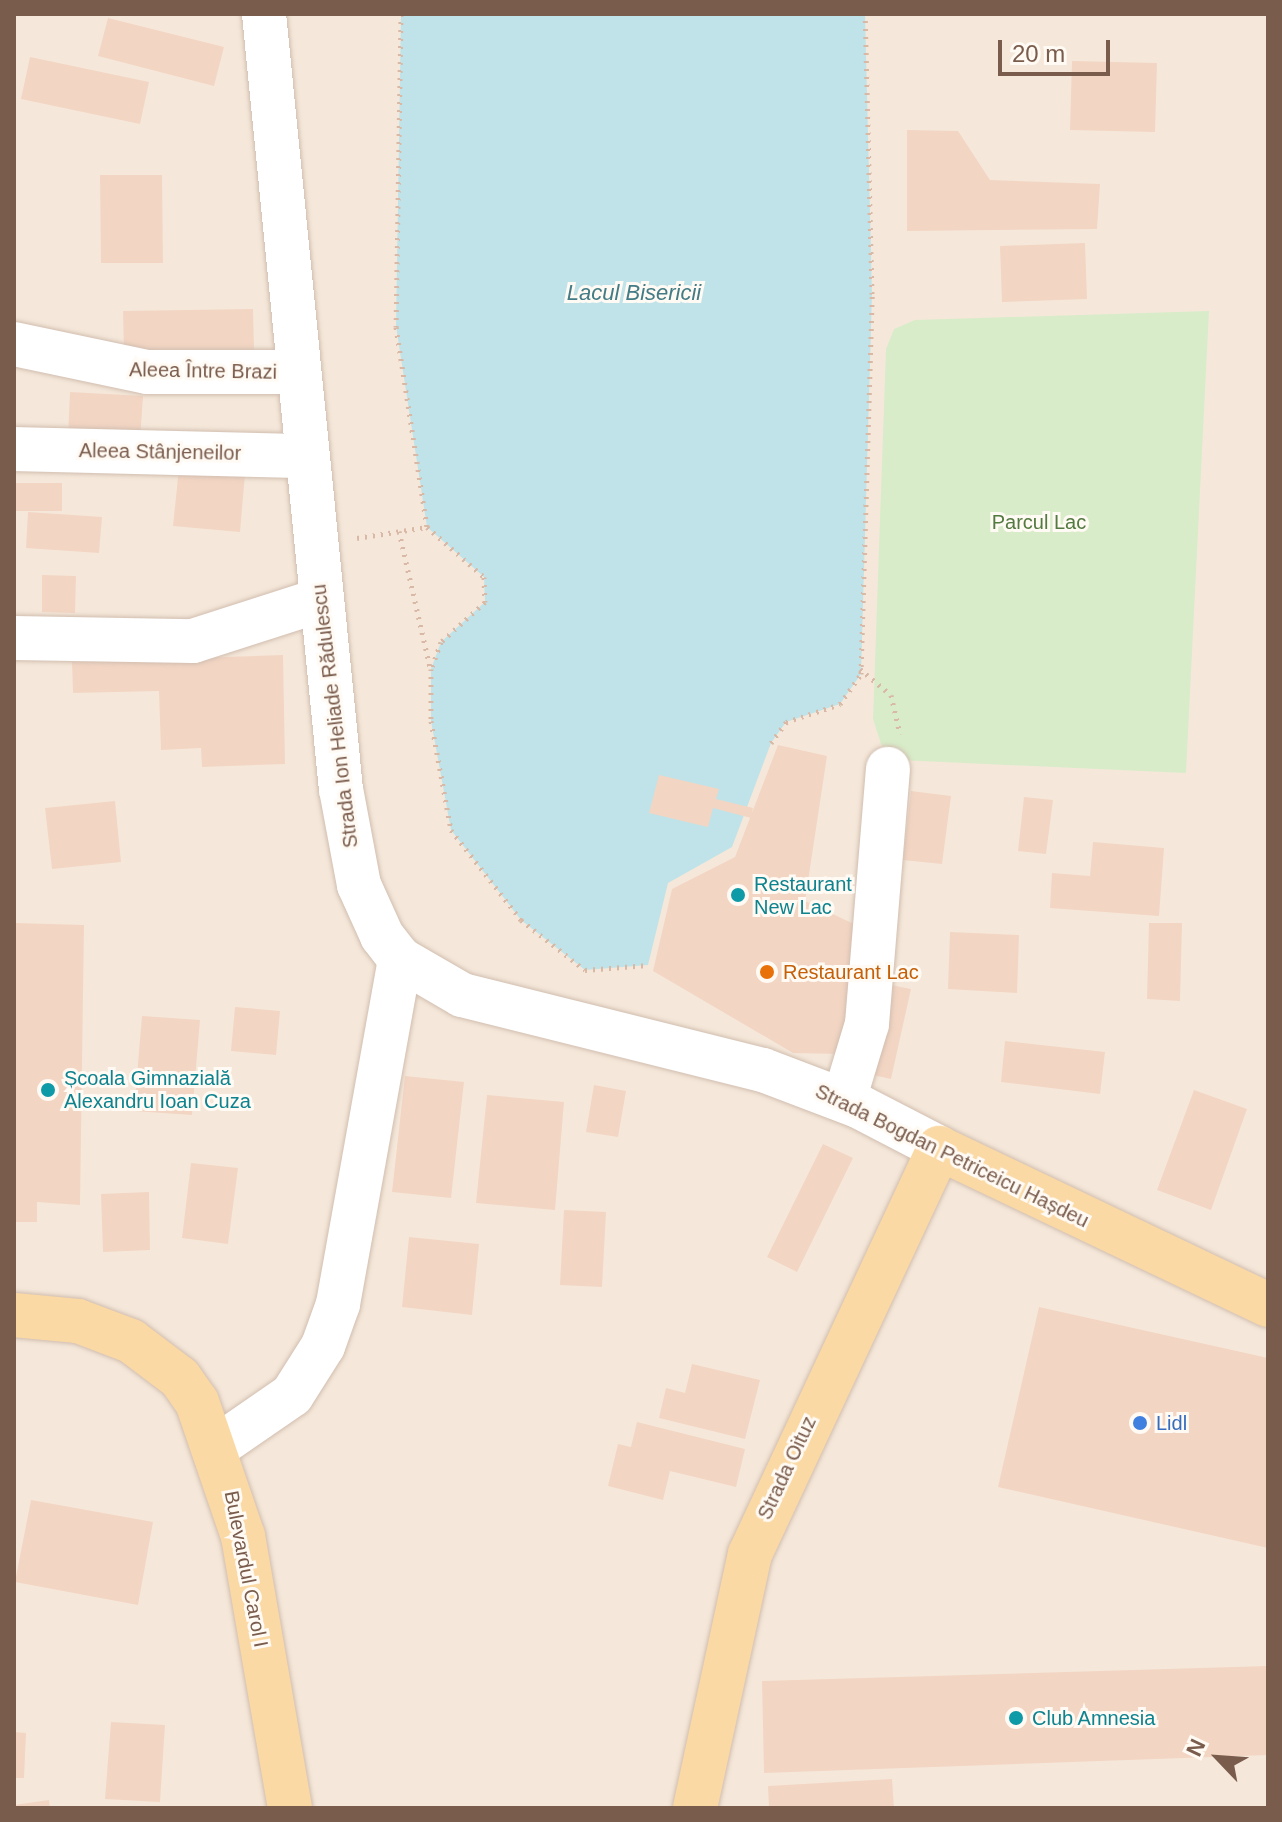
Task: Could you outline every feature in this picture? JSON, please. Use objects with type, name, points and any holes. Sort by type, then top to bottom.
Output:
[{"type":"main road","name":"Strada Bogdan Petriceicu Hașdeu","points":[[939,1148],[1268,1305]]},
{"type":"main road","name":"Strada Oituz","points":[[695,1808],[750,1554],[939,1148]]},
{"type":"main road","name":"Bulevardul Carol I","points":[[14,1315],[78,1321],[131,1341],[180,1378],[218,1446],[243,1536],[290,1808]]},
{"type":"street","name":"Strada Ion Heliade Rădulescu","points":[[264,14],[315,545],[351,853],[369,912],[400,959]]},
{"type":"street","name":"Aleea Între Brazi","points":[[14,344],[133,371],[298,372]]},
{"type":"street","name":"Aleea Stânjeneilor","points":[[14,449],[307,456]]},
{"type":"street","points":[[14,638],[193,641],[321,600]]},
{"type":"street","points":[[844,1100],[867,1024],[888,769]]},
{"type":"street","points":[[218,1446],[292,1395],[323,1346],[338,1304],[400,959]]},
{"type":"street","name":"Strada Bogdan Petriceicu Hașdeu","points":[[400,959],[499,1007],[719,1058],[844,1100],[939,1148]]},
{"type":"path","points":[[401,14],[396,327],[427,527],[484,577],[485,602],[441,642],[431,669]]},
{"type":"path","points":[[771,743],[786,722],[840,704],[860,669],[872,294],[865,14]]},
{"type":"path","points":[[315,545],[427,527]]},
{"type":"path","points":[[399,531],[431,669],[431,721],[451,830],[521,920],[585,970],[648,965]]},
{"type":"path","points":[[860,669],[891,695],[902,728],[888,769]]},
{"type":"shaded area","points":[[14,14],[1268,14],[1268,1808],[14,1808]]},
{"type":"green space","name":"Parcul Lac","points":[[1209,311],[1186,773],[898,760],[881,744],[873,719],[886,349],[894,329],[915,320]]},
{"type":"water","name":"Lacul Bisericii","points":[[401,14],[865,14],[872,294],[861,674],[840,704],[786,722],[771,743],[732,847],[668,883],[648,965],[585,970],[521,920],[451,830],[431,721],[431,669],[441,642],[485,602],[484,577],[427,527],[396,326]]},
{"type":"building","points":[[108,18],[224,47],[214,86],[98,56]]},
{"type":"building","points":[[30,57],[149,82],[140,124],[21,99]]},
{"type":"building","points":[[1072,61],[1157,63],[1155,132],[1070,130]]},
{"type":"building","points":[[907,130],[958,131],[990,180],[1100,184],[1097,229],[907,231]]},
{"type":"building","points":[[100,175],[162,175],[163,263],[101,263]]},
{"type":"building","points":[[1085,243],[1087,299],[1002,302],[1000,246]]},
{"type":"building","points":[[253,309],[254,350],[124,352],[123,311]]},
{"type":"building","points":[[70,392],[143,396],[140,441],[68,437]]},
{"type":"building","points":[[179,468],[245,474],[240,532],[173,526]]},
{"type":"building","points":[[14,483],[62,483],[62,511],[14,511]]},
{"type":"building","points":[[28,512],[102,517],[99,553],[26,548]]},
{"type":"building","points":[[42,575],[76,576],[75,613],[42,612]]},
{"type":"building","points":[[283,655],[285,764],[202,767],[201,748],[161,750],[159,691],[73,693],[72,662]]},
{"type":"building","name":"Restaurant New Lac","points":[[778,745],[827,756],[805,901],[856,925],[841,1054],[793,1053],[653,971],[672,889],[735,857]]},
{"type":"building","points":[[659,775],[719,789],[716,799],[753,808],[751,818],[713,808],[708,827],[649,813]]},
{"type":"building","points":[[911,791],[951,796],[942,864],[903,860]]},
{"type":"building","points":[[1024,797],[1053,800],[1046,854],[1018,851]]},
{"type":"building","points":[[115,801],[121,862],[52,869],[45,808]]},
{"type":"building","points":[[1093,842],[1164,848],[1159,916],[1050,908],[1052,873],[1090,876]]},
{"type":"building","name":"Școala Gimnazială Alexandru Ioan Cuza","points":[[15,923],[84,925],[80,1205],[37,1202],[37,1222],[14,1222]]},
{"type":"building","points":[[1149,923],[1182,923],[1180,1001],[1147,999]]},
{"type":"building","points":[[950,932],[1019,935],[1017,993],[948,989]]},
{"type":"building","points":[[886,984],[911,989],[891,1079],[868,1074]]},
{"type":"building","points":[[235,1007],[280,1011],[276,1055],[231,1051]]},
{"type":"building","points":[[142,1016],[200,1020],[192,1115],[134,1111]]},
{"type":"building","points":[[1005,1041],[1105,1052],[1100,1094],[1001,1082]]},
{"type":"building","points":[[405,1076],[464,1082],[451,1198],[392,1192]]},
{"type":"building","points":[[594,1085],[626,1091],[618,1137],[586,1132]]},
{"type":"building","points":[[1194,1090],[1247,1109],[1211,1210],[1157,1190]]},
{"type":"building","points":[[487,1095],[564,1102],[555,1210],[476,1203]]},
{"type":"building","points":[[823,1144],[853,1158],[797,1272],[767,1257]]},
{"type":"building","points":[[191,1163],[238,1168],[228,1244],[182,1238]]},
{"type":"building","points":[[149,1192],[150,1250],[103,1252],[101,1194]]},
{"type":"building","points":[[564,1210],[606,1212],[602,1287],[560,1285]]},
{"type":"building","points":[[409,1237],[479,1244],[472,1315],[402,1307]]},
{"type":"building","name":"Lidl","points":[[1039,1307],[1268,1358],[1268,1548],[998,1487]]},
{"type":"building","points":[[692,1364],[760,1380],[745,1439],[659,1418],[666,1388],[685,1393]]},
{"type":"building","points":[[637,1422],[745,1449],[736,1487],[670,1471],[663,1500],[608,1486],[618,1444],[631,1447]]},
{"type":"building","points":[[31,1500],[153,1522],[138,1605],[15,1582]]},
{"type":"building","name":"Club Amnesia","points":[[1268,1666],[1268,1755],[764,1773],[762,1681]]},
{"type":"building","points":[[111,1722],[165,1725],[160,1802],[105,1799]]},
{"type":"building","points":[[14,1732],[26,1733],[24,1778],[14,1778]]},
{"type":"building","points":[[892,1779],[894,1808],[769,1808],[768,1786]]},
{"type":"building","points":[[49,1800],[50,1808],[14,1808],[14,1805]]},
{"type":"place","name":"Restaurant New Lac","points":[[738,895]]},
{"type":"place","name":"Restaurant Lac","points":[[767,972]]},
{"type":"place","name":"Școala Gimnazială Alexandru Ioan Cuza","points":[[48,1090]]},
{"type":"place","name":"Lidl","points":[[1140,1423]]},
{"type":"place","name":"Club Amnesia","points":[[1016,1718]]}]
